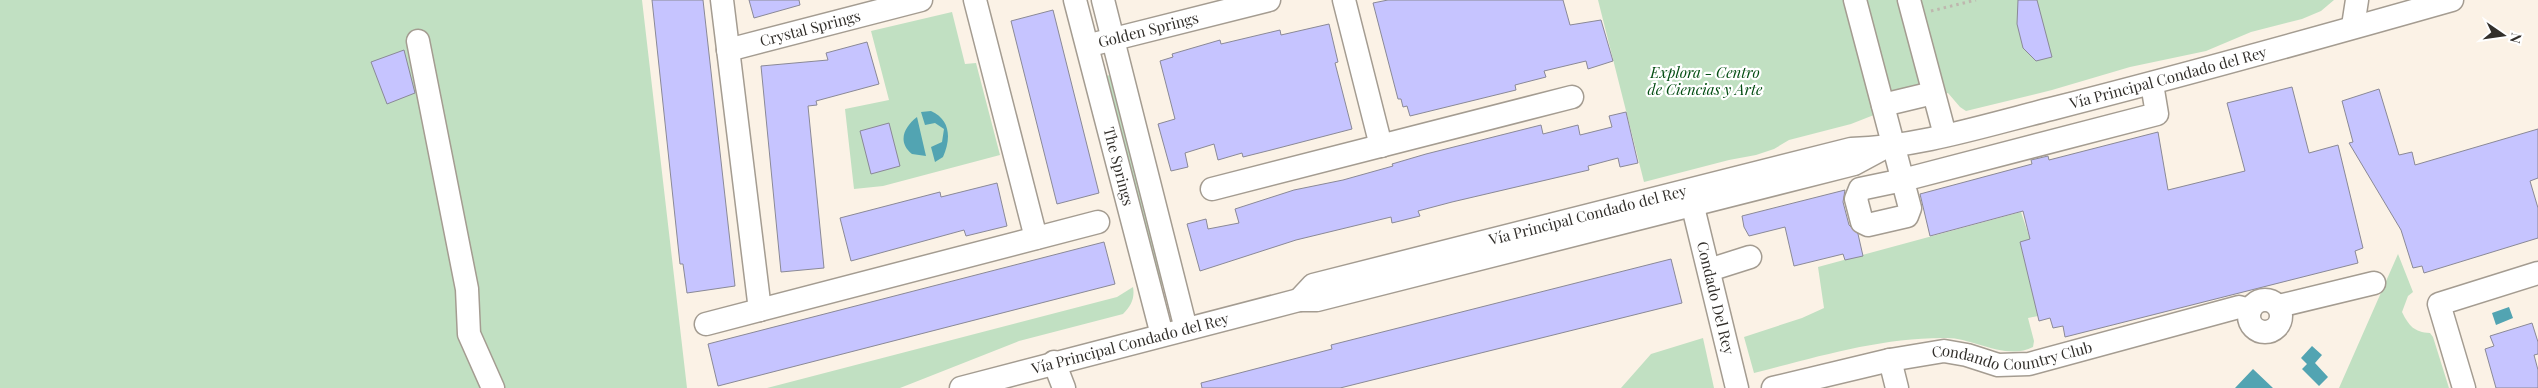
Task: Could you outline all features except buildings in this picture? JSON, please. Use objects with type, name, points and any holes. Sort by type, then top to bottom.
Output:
[{"type":"street","points":[[722,0],[760,310]]},
{"type":"street","name":"Crystal Springs","points":[[728,50],[921,0]]},
{"type":"street","points":[[975,0],[1036,238]]},
{"type":"street","name":"The Springs","points":[[1075,0],[1162,335]]},
{"type":"street","name":"The Springs","points":[[1103,0],[1186,329]]},
{"type":"street","name":"Golden Springs","points":[[1087,46],[1269,0]]},
{"type":"street","points":[[1344,0],[1381,146]]},
{"type":"street","points":[[1856,0],[1883,105],[1889,147],[1903,180],[2157,114],[2152,84]]},
{"type":"street","points":[[2353,26],[2357,0]]},
{"type":"street","name":"Vía Principal Condado del Rey","points":[[1299,300],[1313,284],[1851,148],[1889,147],[2152,84],[2353,26],[2452,0]]},
{"type":"street","points":[[1911,8],[1945,135]]},
{"type":"street","points":[[418,41],[467,289],[469,334],[493,388]]},
{"type":"street","points":[[1883,105],[1933,93]]},
{"type":"street","points":[[1212,189],[1572,97]]},
{"type":"street","name":"Vía Principal Condado del Rey","points":[[961,388],[1054,362],[1299,300],[1317,300],[1693,206],[1854,164],[1889,147]]},
{"type":"street","points":[[1693,206],[1696,196],[1706,185]]},
{"type":"street","points":[[1675,192],[1690,200],[1693,206]]},
{"type":"street","name":"Condado Del Rey","points":[[1693,206],[1737,388]]},
{"type":"street","points":[[706,324],[1098,222]]},
{"type":"street","points":[[1709,270],[1750,257]]},
{"type":"street","points":[[2464,388],[2439,304],[2538,273]]},
{"type":"street","name":"Condando Country Club","points":[[1773,388],[1890,360],[1944,351],[1998,364],[2029,364],[2239,307],[2250,310],[2260,300],[2274,301],[2279,306],[2374,283]]},
{"type":"street","points":[[1890,360],[1897,388]]},
{"type":"street","points":[[1054,362],[1064,388]]},
{"type":"path","points":[[1911,8],[1976,0]]},
{"type":"green space","points":[[0,0],[642,0],[687,388],[0,388]]},
{"type":"green space","name":"Explora - Centro de Ciencias y Arte","points":[[1598,0],[2334,0],[2321,11],[2302,19],[2251,32],[2206,51],[2130,67],[2052,90],[1966,111],[1948,93],[1884,111],[1851,124],[1789,140],[1774,149],[1756,155],[1644,182]]},
{"type":"green space","points":[[952,12],[965,64],[976,63],[1000,155],[883,186],[854,189],[845,109],[889,100],[871,31]]},
{"type":"green space","points":[[1110,75],[1114,79],[1165,281],[1159,285],[1106,76]]},
{"type":"green space","points":[[2021,212],[2030,239],[2020,242],[2038,316],[2028,318],[2034,341],[2033,347],[2023,351],[2012,352],[1947,338],[1898,341],[1850,349],[1754,373],[1744,337],[1802,318],[1824,308],[1818,267]]},
{"type":"green space","points":[[2398,254],[2413,292],[2408,296],[2402,312],[2407,321],[2416,330],[2430,333],[2433,337],[2449,388],[2339,388]]},
{"type":"green space","points":[[1133,287],[1132,302],[1123,314],[1019,341],[900,388],[767,388],[1117,297]]},
{"type":"green space","points":[[1703,338],[1714,388],[1621,388],[1651,354]]},
{"type":"water","points":[[931,111],[938,115],[946,125],[948,137],[943,157],[935,162],[931,147],[942,142],[944,129],[935,123],[925,125],[921,112]]},
{"type":"water","points":[[917,117],[926,156],[912,154],[905,145],[904,135],[906,130]]},
{"type":"water","points":[[2509,307],[2513,318],[2496,325],[2492,313]]},
{"type":"water","points":[[2312,346],[2322,355],[2315,363],[2328,377],[2319,386],[2302,369],[2307,364],[2301,358]]},
{"type":"water","points":[[2253,369],[2273,388],[2235,388]]}]
